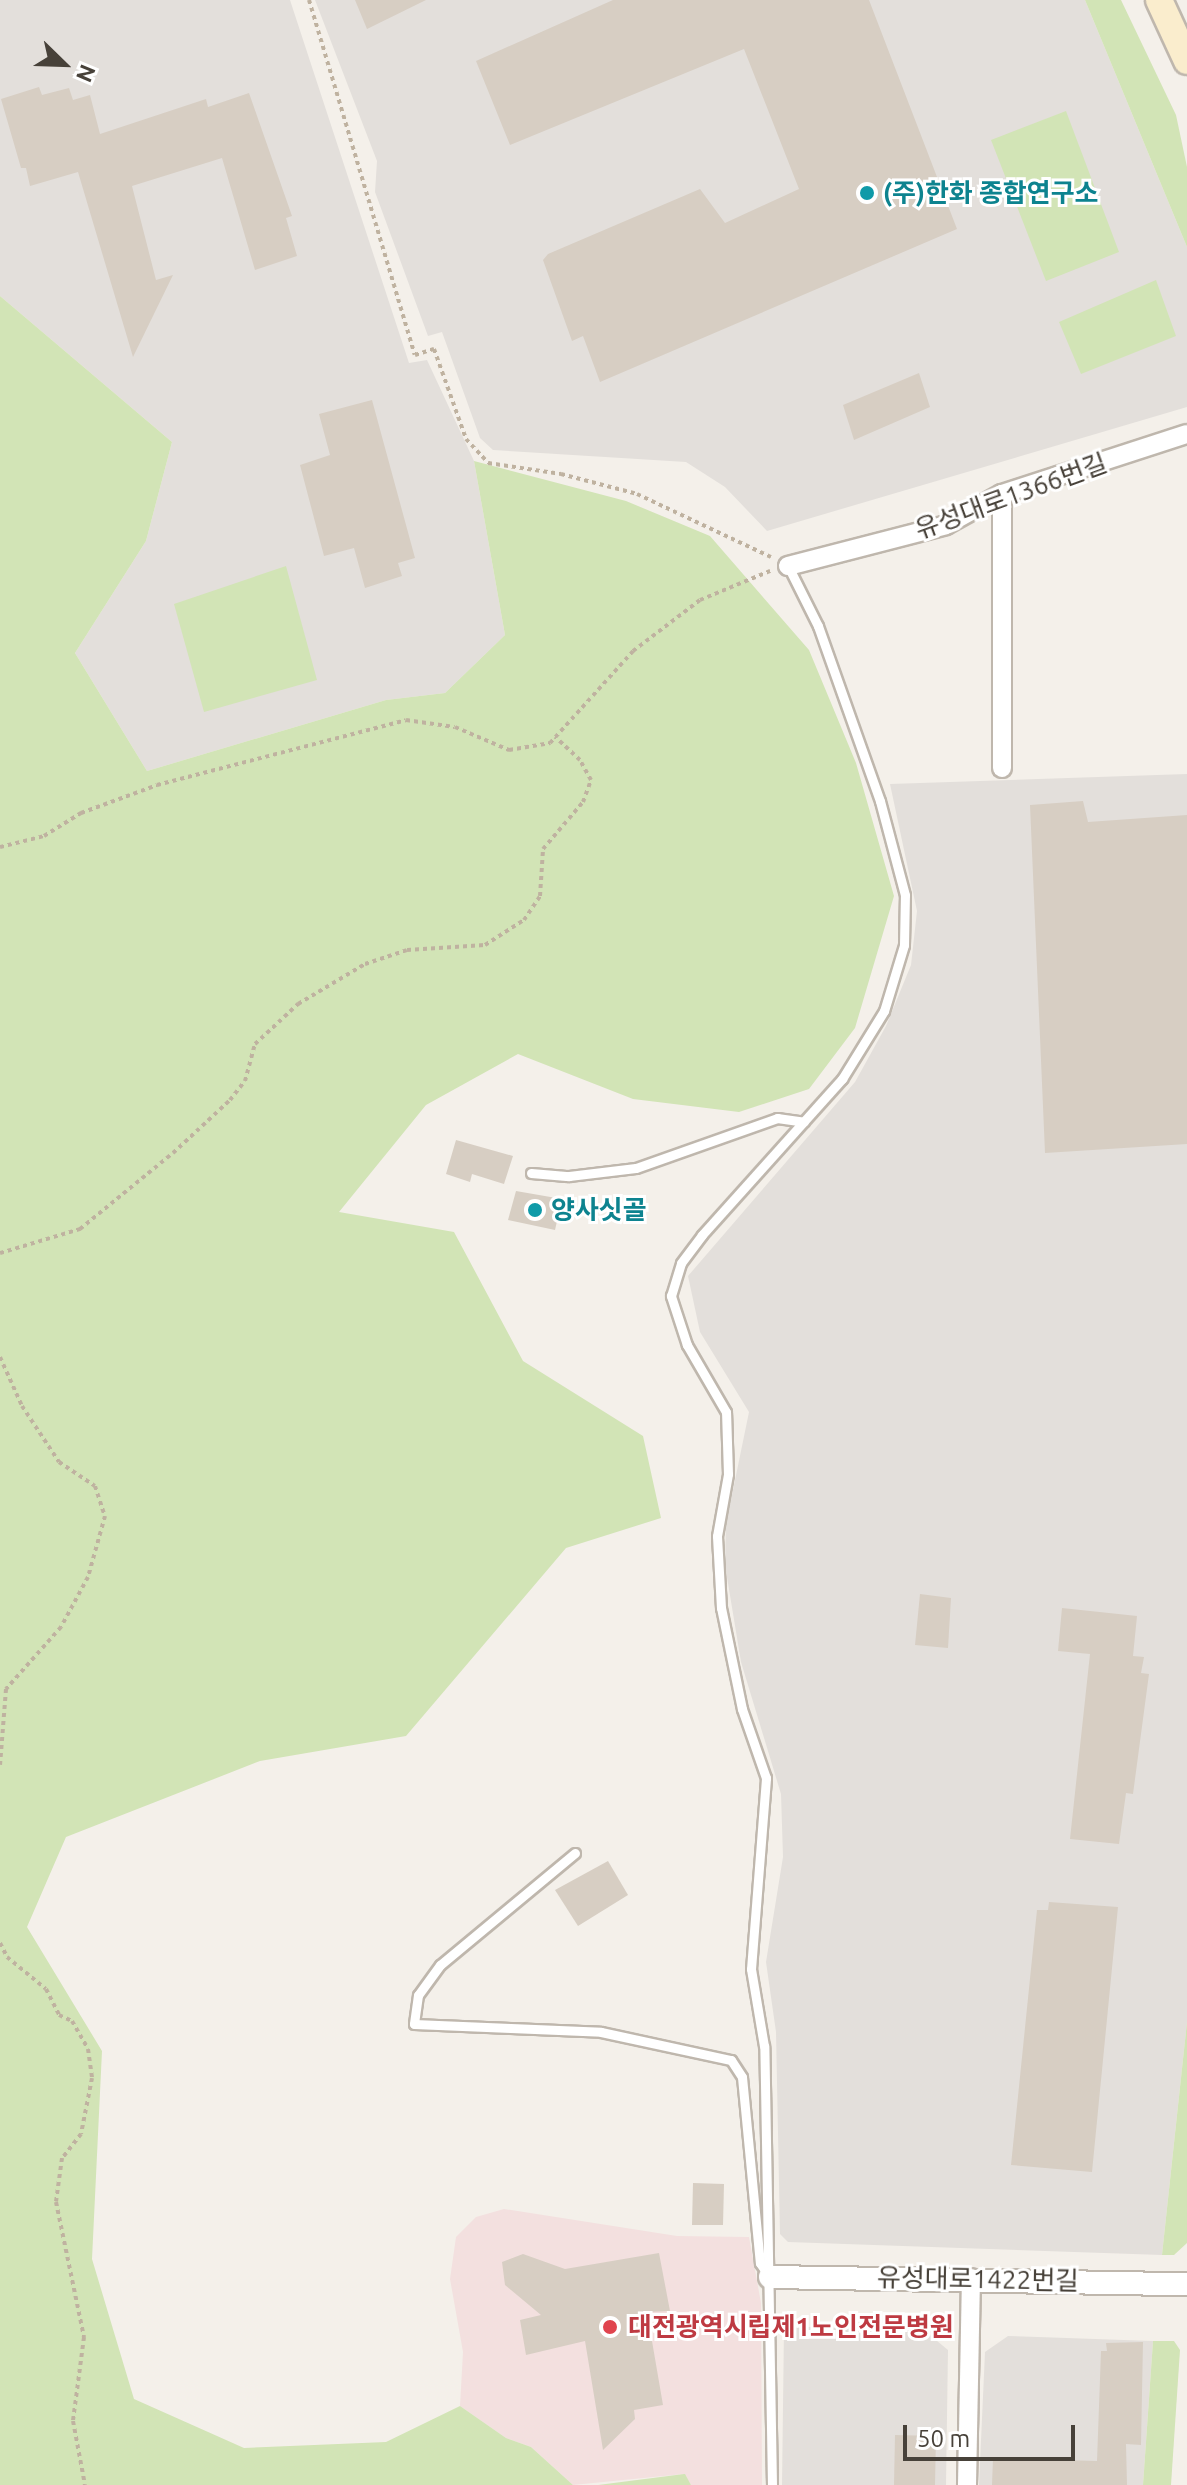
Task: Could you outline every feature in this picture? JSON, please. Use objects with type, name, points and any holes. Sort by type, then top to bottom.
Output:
[{"type":"main road","points":[[1159,0],[1187,61]]},
{"type":"street","name":"유성대로1366번길","points":[[788,566],[946,525],[1002,494],[1187,434]]},
{"type":"street","points":[[1002,494],[1002,768]]},
{"type":"street","name":"유성대로1422번길","points":[[770,2277],[1187,2284]]},
{"type":"street","points":[[967,2485],[971,2278]]},
{"type":"lane","points":[[772,2485],[764,2046],[751,1969],[766,1778],[742,1709],[721,1608],[717,1536],[728,1474],[726,1412],[687,1345],[671,1296],[681,1263],[702,1235],[842,1079],[884,1011],[904,945],[905,895],[854,728],[818,626],[788,566]]},
{"type":"lane","points":[[531,1173],[569,1176],[636,1168],[777,1118],[804,1122]]},
{"type":"lane","points":[[575,1853],[440,1965],[418,1995],[414,2024],[601,2032],[731,2060],[742,2077],[760,2263],[770,2277]]},
{"type":"path","points":[[309,0],[415,355],[434,349],[466,439],[488,463],[561,474],[637,494],[788,566]]},
{"type":"path","points":[[0,847],[44,836],[81,813],[157,785],[406,720],[455,727],[509,750],[550,743],[633,651],[700,600],[788,566]]},
{"type":"path","points":[[0,1253],[80,1229],[173,1153],[230,1100],[245,1081],[255,1044],[298,1004],[365,964],[407,950],[485,945],[524,920],[540,896],[543,849],[583,802],[591,780],[580,760],[555,737]]},
{"type":"path","points":[[0,1357],[22,1406],[51,1451],[95,1486],[105,1516],[88,1577],[61,1627],[6,1689],[0,1765]]},
{"type":"path","points":[[0,1943],[7,1957],[46,1989],[59,2015],[72,2021],[88,2049],[92,2078],[81,2134],[62,2158],[56,2202],[84,2337],[73,2421],[85,2485]]},
{"type":"shaded area","points":[[0,0],[290,0],[409,363],[427,360],[474,461],[505,635],[445,693],[386,700],[147,771],[75,653],[146,541],[172,442],[0,296]]},
{"type":"shaded area","points":[[315,0],[1085,0],[1187,247],[1187,407],[767,531],[725,487],[686,462],[493,450],[480,438],[442,332],[428,336],[375,192],[377,161]]},
{"type":"shaded area","points":[[1187,774],[1187,2022],[1162,2255],[788,2242],[780,2234],[776,2032],[766,1962],[783,1857],[781,1794],[741,1662],[725,1565],[726,1524],[749,1412],[700,1332],[688,1276],[855,1082],[886,1026],[911,965],[917,911],[890,784]]},
{"type":"shaded area","name":"대전광역시립제1노인전문병원","points":[[504,2209],[677,2236],[749,2237],[761,2303],[762,2485],[691,2485],[684,2474],[573,2485],[531,2447],[506,2438],[460,2406],[463,2352],[450,2279],[456,2237],[476,2217]]},
{"type":"shaded area","points":[[784,2326],[925,2331],[948,2350],[946,2485],[782,2485]]},
{"type":"shaded area","points":[[1008,2336],[1153,2341],[1143,2485],[979,2485],[985,2352]]},
{"type":"green space","points":[[1085,0],[1121,0],[1176,115],[1187,167],[1187,247]]},
{"type":"green space","points":[[1066,111],[1119,252],[1046,281],[991,140]]},
{"type":"green space","points":[[1156,280],[1176,336],[1081,374],[1059,322]]},
{"type":"green space","points":[[0,296],[172,442],[146,541],[75,653],[147,771],[386,700],[445,693],[505,635],[474,461],[626,501],[710,536],[809,650],[856,763],[894,896],[855,1028],[809,1089],[739,1112],[633,1099],[518,1054],[426,1105],[339,1212],[454,1232],[523,1361],[643,1436],[661,1518],[566,1548],[406,1736],[260,1761],[66,1837],[27,1927],[102,2051],[92,2259],[134,2399],[244,2448],[386,2442],[460,2406],[506,2438],[531,2447],[573,2485],[0,2485]]},
{"type":"green space","points":[[286,566],[317,680],[204,712],[174,604]]},
{"type":"green space","points":[[1187,2022],[1187,2243],[1174,2255],[1162,2255]]},
{"type":"green space","points":[[1153,2341],[1174,2341],[1180,2350],[1171,2485],[1143,2485]]},
{"type":"green space","points":[[684,2474],[691,2485],[598,2485]]},
{"type":"building","points":[[355,0],[426,0],[367,29]]},
{"type":"building","name":"(주)한화 종합연구소","points":[[613,0],[869,0],[957,229],[600,382],[583,336],[572,341],[543,260],[548,254],[700,189],[725,223],[799,189],[744,49],[510,145],[476,61]]},
{"type":"building","points":[[39,87],[42,95],[69,88],[73,100],[90,95],[100,134],[206,99],[208,107],[249,93],[292,216],[286,218],[297,256],[255,270],[222,158],[132,186],[156,280],[173,275],[133,357],[78,172],[30,186],[26,168],[21,168],[1,99]]},
{"type":"building","points":[[919,373],[930,407],[854,440],[843,405]]},
{"type":"building","points":[[372,400],[415,558],[398,563],[402,576],[365,588],[354,548],[324,556],[300,465],[330,455],[319,414]]},
{"type":"building","points":[[1083,801],[1088,822],[1187,815],[1187,1144],[1045,1153],[1030,805]]},
{"type":"building","points":[[456,1140],[513,1156],[504,1184],[472,1174],[470,1182],[446,1174]]},
{"type":"building","name":"양사싯골","points":[[516,1191],[562,1199],[555,1230],[508,1220]]},
{"type":"building","points":[[920,1594],[951,1598],[948,1648],[915,1645]]},
{"type":"building","points":[[1062,1608],[1137,1616],[1133,1656],[1144,1657],[1141,1673],[1149,1674],[1133,1794],[1126,1793],[1119,1844],[1070,1839],[1090,1654],[1058,1651]]},
{"type":"building","points":[[608,1861],[628,1895],[578,1926],[555,1890]]},
{"type":"building","points":[[1049,1902],[1118,1907],[1092,2172],[1011,2165],[1037,1910],[1048,1910]]},
{"type":"building","points":[[693,2183],[724,2184],[723,2225],[692,2225]]},
{"type":"building","points":[[659,2253],[670,2311],[647,2312],[663,2405],[634,2410],[635,2419],[603,2450],[585,2341],[526,2355],[520,2320],[541,2315],[505,2285],[502,2262],[523,2254],[565,2269]]},
{"type":"building","points":[[1143,2342],[1141,2445],[1126,2444],[1127,2485],[992,2485],[993,2458],[1097,2461],[1101,2351],[1107,2351],[1106,2343]]},
{"type":"building","points":[[895,2435],[936,2436],[935,2485],[894,2485]]},
{"type":"place","name":"(주)한화 종합연구소","points":[[867,193]]},
{"type":"place","name":"양사싯골","points":[[535,1210]]},
{"type":"place","name":"대전광역시립제1노인전문병원","points":[[610,2327]]}]
